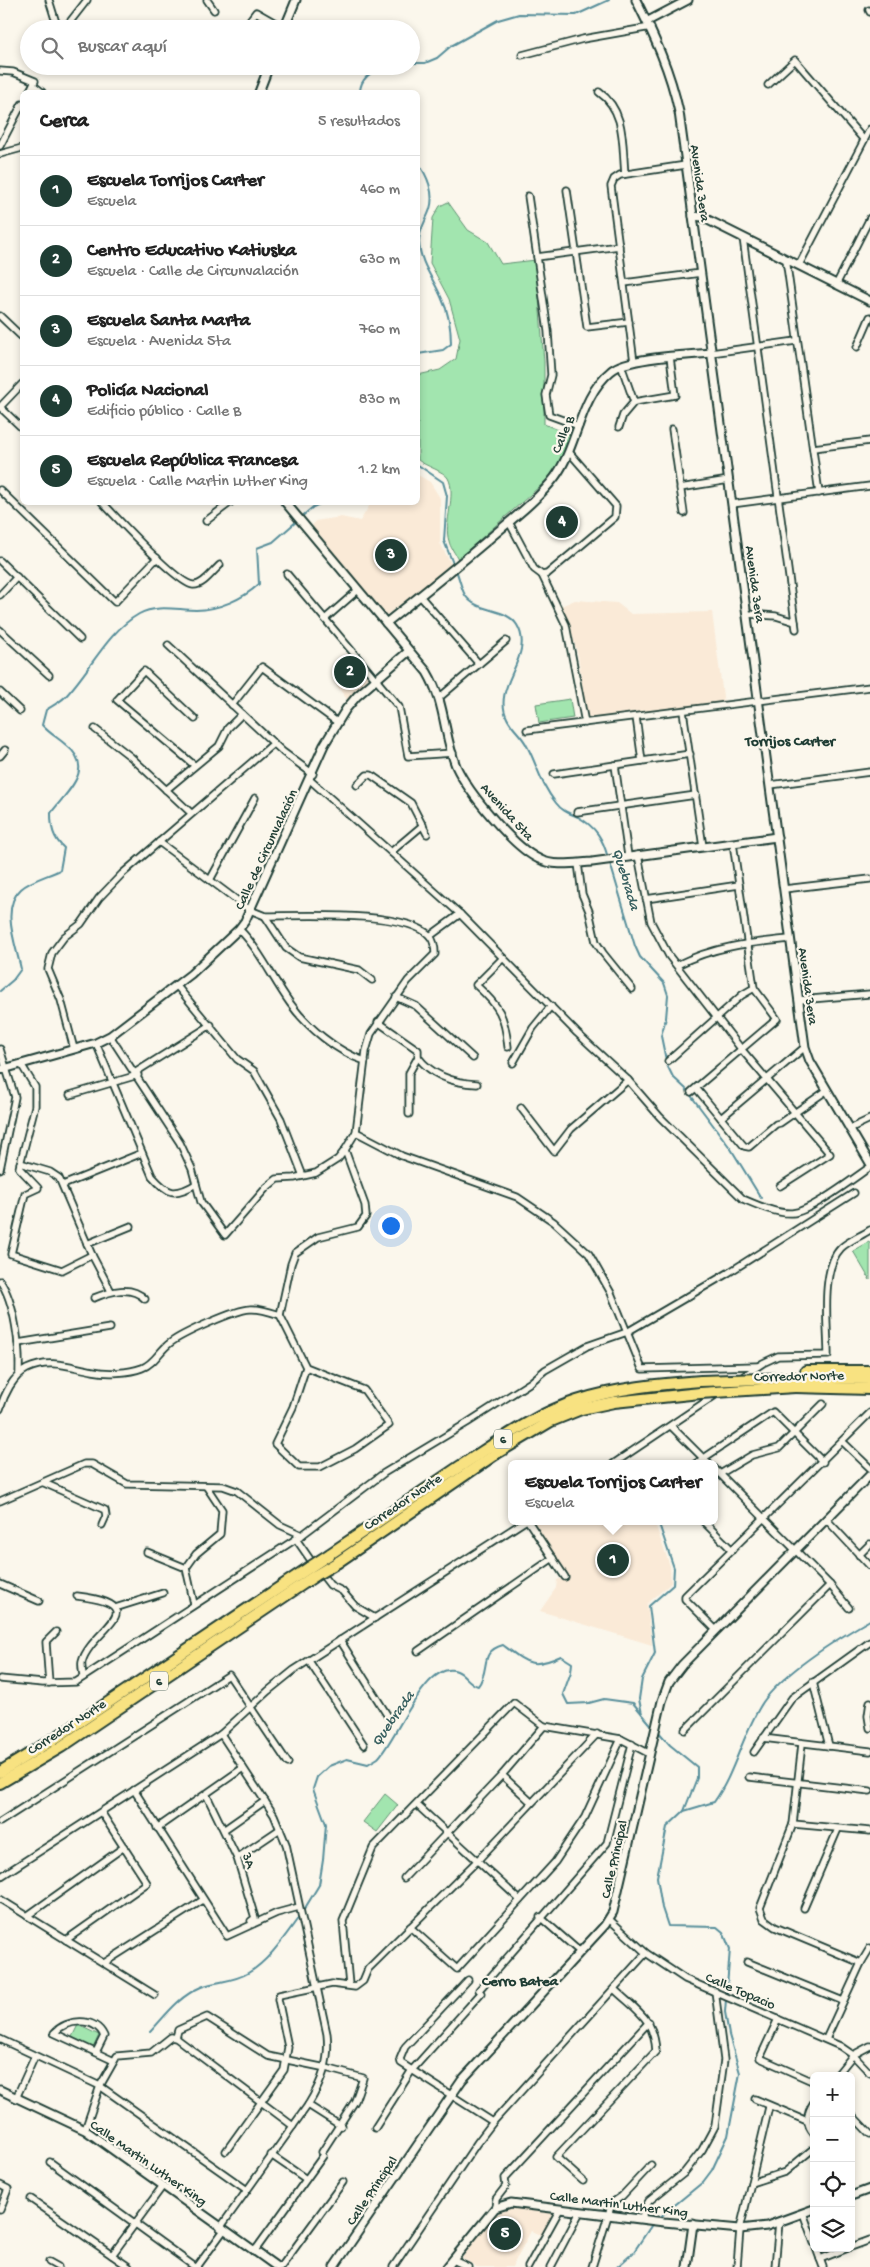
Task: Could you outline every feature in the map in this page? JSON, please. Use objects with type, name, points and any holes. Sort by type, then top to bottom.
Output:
[{"type":"highway","points":[[795,1379],[870,1371]]},
{"type":"highway","name":"Corredor Norte","points":[[0,1783],[61,1747],[313,1571],[330,1554],[493,1444],[546,1414],[576,1401],[611,1392],[701,1379],[870,1379]]},
{"type":"highway","name":"Corredor Norte","points":[[0,1772],[313,1571],[338,1562],[497,1453],[551,1421],[581,1409],[614,1402],[700,1393],[795,1379],[870,1389]]},
{"type":"street","points":[[49,0],[55,20]]},
{"type":"street","points":[[71,20],[87,0]]},
{"type":"street","points":[[207,0],[214,10]]},
{"type":"street","points":[[287,20],[296,0]]},
{"type":"street","points":[[522,55],[650,24],[688,0]]},
{"type":"street","name":"Avenida 3era","points":[[638,2],[650,24],[676,94],[805,1046],[810,1061],[826,1091],[870,1163]]},
{"type":"street","points":[[250,20],[256,12],[270,20]]},
{"type":"street","points":[[768,85],[795,60],[864,140]]},
{"type":"street","points":[[0,71],[20,75]]},
{"type":"street","points":[[20,75],[35,81],[30,90]]},
{"type":"street","points":[[260,90],[266,75]]},
{"type":"street","points":[[33,85],[39,90]]},
{"type":"street","points":[[599,92],[611,103],[620,121],[625,174]]},
{"type":"street","points":[[0,146],[20,108]]},
{"type":"street","points":[[799,265],[870,129]]},
{"type":"street","points":[[0,154],[20,149]]},
{"type":"street","points":[[634,362],[611,186],[614,179],[625,174],[686,165]]},
{"type":"street","points":[[567,190],[587,327],[629,322]]},
{"type":"street","points":[[528,196],[551,366],[551,375],[546,395],[549,415],[579,426]]},
{"type":"street","points":[[693,216],[702,217],[836,285],[869,299]]},
{"type":"street","points":[[836,285],[870,218]]},
{"type":"street","points":[[743,238],[796,630]]},
{"type":"street","points":[[537,257],[619,246]]},
{"type":"street","points":[[786,258],[796,341],[819,493]]},
{"type":"street","points":[[624,283],[701,273]]},
{"type":"street","points":[[0,316],[20,335]]},
{"type":"street","points":[[857,347],[870,317]]},
{"type":"street","name":"Calle B","points":[[386,623],[509,522],[552,481],[569,452],[599,383],[611,370],[634,362],[796,341]]},
{"type":"street","points":[[620,426],[623,415],[634,402],[675,395],[670,358]]},
{"type":"street","points":[[621,365],[634,402]]},
{"type":"street","points":[[20,386],[0,407],[20,426]]},
{"type":"street","points":[[672,429],[677,469],[684,513],[680,488],[729,480]]},
{"type":"street","points":[[812,448],[870,441]]},
{"type":"street","points":[[542,576],[547,574],[615,517],[617,512],[616,506],[569,452]]},
{"type":"street","points":[[732,504],[870,486]]},
{"type":"street","points":[[0,490],[115,602],[158,558]]},
{"type":"street","points":[[105,505],[185,582],[193,585],[201,583],[220,565]]},
{"type":"street","points":[[206,521],[226,505]]},
{"type":"street","name":"Avenida 5ta","points":[[288,505],[427,672],[440,697],[452,752],[457,766],[480,804],[518,845],[539,860],[553,863],[602,861],[777,837]]},
{"type":"street","points":[[509,522],[534,569],[542,576],[566,625],[585,723]]},
{"type":"street","points":[[0,561],[80,639]]},
{"type":"street","points":[[287,574],[402,713],[408,756],[452,752]]},
{"type":"street","points":[[0,595],[17,577]]},
{"type":"street","points":[[325,620],[358,590]]},
{"type":"street","points":[[420,596],[479,664]]},
{"type":"street","points":[[747,614],[776,616],[795,622]]},
{"type":"street","points":[[0,630],[49,675]]},
{"type":"street","points":[[440,697],[506,640]]},
{"type":"street","points":[[168,645],[460,914],[628,1080],[723,1181],[743,1199],[759,1206],[792,1213],[800,1211],[809,1208],[870,1167]]},
{"type":"street","name":"Calle de Circunvalación","points":[[4,1069],[96,1043],[110,1036],[176,985],[239,929],[250,910],[337,722],[357,696],[409,650]]},
{"type":"street","points":[[232,705],[262,668],[337,722]]},
{"type":"street","points":[[194,766],[117,700],[144,671],[195,719]]},
{"type":"street","points":[[527,730],[870,687]]},
{"type":"street","points":[[1,695],[20,710]]},
{"type":"street","points":[[683,711],[703,847]]},
{"type":"street","points":[[166,790],[219,746],[228,728],[242,714]]},
{"type":"street","points":[[636,717],[642,761]]},
{"type":"street","points":[[95,728],[131,757],[191,813]]},
{"type":"street","points":[[74,1049],[60,1000],[48,969],[52,952],[64,937],[81,924],[99,898],[122,874],[274,743]]},
{"type":"street","points":[[0,756],[5,750]]},
{"type":"street","points":[[554,774],[690,754]]},
{"type":"street","points":[[615,765],[628,856]]},
{"type":"street","points":[[770,785],[870,772]]},
{"type":"street","points":[[357,785],[367,775],[371,775],[411,803],[427,834]]},
{"type":"street","points":[[577,812],[696,795]]},
{"type":"street","points":[[210,880],[255,798]]},
{"type":"street","points":[[391,852],[423,825]]},
{"type":"street","points":[[110,1036],[137,1074],[187,1156],[201,1202],[225,1235],[266,1188],[277,1179],[316,1173],[338,1159],[345,1150],[356,1132],[365,1061],[371,1034],[408,981],[433,958],[435,946],[430,936],[410,924],[360,917],[265,916],[250,910],[159,842]]},
{"type":"street","points":[[733,843],[738,885],[749,943],[754,988],[777,1019],[694,1090],[744,1146],[748,1147],[776,1124],[797,1112],[826,1091]]},
{"type":"street","points":[[638,855],[651,922],[677,965],[742,1050],[797,1112],[830,1154],[780,1186]]},
{"type":"street","points":[[578,863],[582,894],[590,911],[596,942],[632,989]]},
{"type":"street","points":[[784,890],[870,879]]},
{"type":"street","points":[[646,899],[738,885]]},
{"type":"street","points":[[430,936],[460,914]]},
{"type":"street","points":[[265,916],[286,948],[300,958],[359,970],[372,980]]},
{"type":"street","points":[[239,929],[249,939],[290,1004],[331,1044],[353,1057],[365,1061]]},
{"type":"street","points":[[677,965],[708,951],[749,943],[790,939]]},
{"type":"street","points":[[503,958],[476,985],[495,1002],[504,1018],[508,1047]]},
{"type":"street","points":[[176,985],[211,1025],[237,1059],[254,1071],[280,1119],[304,1176]]},
{"type":"street","points":[[668,1062],[742,996],[754,988]]},
{"type":"street","points":[[799,1000],[870,994]]},
{"type":"street","points":[[396,997],[416,1006],[473,1058]]},
{"type":"street","points":[[513,1063],[533,1028],[551,1006]]},
{"type":"street","points":[[378,1022],[418,1050],[418,1057],[408,1073],[409,1114]]},
{"type":"street","points":[[70,1096],[113,1084],[137,1074],[211,1025]]},
{"type":"street","points":[[96,1043],[152,1176],[164,1189],[174,1193],[183,1192],[196,1184]]},
{"type":"street","points":[[720,1118],[805,1046]]},
{"type":"street","points":[[0,1049],[4,1069],[16,1097],[0,1169]]},
{"type":"street","points":[[418,1057],[427,1069],[441,1076],[460,1083],[477,1084]]},
{"type":"street","points":[[21,1064],[35,1087],[35,1106],[20,1169],[38,1188],[26,1192],[11,1254],[62,1270],[92,1255]]},
{"type":"street","points":[[521,1108],[554,1151],[571,1129],[628,1080]]},
{"type":"street","points":[[849,1129],[870,1119]]},
{"type":"street","points":[[356,1132],[402,1156],[517,1197],[554,1222],[589,1254],[611,1293],[642,1369],[757,1366],[778,1356],[828,1355],[827,1283],[831,1267],[840,1249],[870,1230]]},
{"type":"street","points":[[306,1368],[293,1407],[275,1444],[299,1466],[320,1467],[355,1449],[389,1425],[364,1390],[306,1368],[280,1315],[286,1280],[295,1253],[318,1237],[358,1227],[366,1216],[365,1205],[345,1150]]},
{"type":"street","points":[[62,1185],[142,1153]]},
{"type":"street","points":[[20,1163],[55,1174],[62,1185],[92,1255],[111,1291]]},
{"type":"street","points":[[0,1679],[68,1684],[84,1677],[302,1535],[384,1474],[531,1382],[545,1370],[587,1346],[628,1332],[728,1273],[854,1193]]},
{"type":"street","points":[[87,1244],[132,1226]]},
{"type":"street","points":[[0,1281],[8,1298],[18,1342],[19,1373]]},
{"type":"street","points":[[94,1298],[111,1291],[136,1292],[145,1299]]},
{"type":"street","points":[[0,1409],[3,1398],[19,1373],[36,1365],[58,1363],[96,1372],[137,1370],[149,1365],[170,1343],[182,1335],[237,1312],[257,1309],[280,1315]]},
{"type":"street","points":[[18,1342],[110,1328]]},
{"type":"street","points":[[619,1460],[757,1369],[757,1366]]},
{"type":"street","points":[[822,1404],[775,1450],[752,1455],[720,1474],[830,1585],[849,1608]]},
{"type":"street","points":[[700,1460],[773,1412],[823,1462]]},
{"type":"street","points":[[716,1630],[685,1598],[870,1413]]},
{"type":"street","points":[[671,1426],[705,1460]]},
{"type":"street","points":[[843,1442],[870,1468]]},
{"type":"street","points":[[0,1501],[84,1464],[92,1464],[127,1484],[224,1486],[237,1491],[280,1524],[302,1535]]},
{"type":"street","name":"Calle Principal","points":[[334,2267],[451,2095],[487,2052],[608,1919],[616,1902],[656,1726],[669,1682],[682,1665],[870,1475]]},
{"type":"street","points":[[44,1483],[105,1510],[107,1513],[102,1525]]},
{"type":"street","points":[[194,1604],[186,1568],[196,1554],[220,1534],[222,1510],[206,1486]]},
{"type":"street","points":[[826,1519],[870,1566]]},
{"type":"street","points":[[0,1876],[221,1734],[268,1691],[309,1661],[520,1525]]},
{"type":"street","points":[[529,1525],[565,1577]]},
{"type":"street","points":[[707,1525],[732,1550]]},
{"type":"street","points":[[296,1539],[330,1585],[342,1591],[355,1606],[375,1618]]},
{"type":"street","points":[[859,1555],[870,1544]]},
{"type":"street","points":[[147,1552],[186,1568]]},
{"type":"street","points":[[418,1651],[553,1558]]},
{"type":"street","points":[[0,1584],[39,1601]]},
{"type":"street","points":[[685,1730],[830,1585]]},
{"type":"street","points":[[114,1608],[163,1593]]},
{"type":"street","points":[[77,1596],[98,1599],[111,1604],[114,1608],[115,1620],[101,1633],[82,1660],[84,1677]]},
{"type":"street","points":[[50,1683],[46,1642],[56,1632]]},
{"type":"street","points":[[340,1640],[389,1718]]},
{"type":"street","points":[[754,1752],[788,1703],[813,1682],[870,1642]]},
{"type":"street","points":[[309,1661],[364,1745]]},
{"type":"street","points":[[0,1822],[229,1675],[288,1763]]},
{"type":"street","points":[[813,1682],[829,1746]]},
{"type":"street","points":[[870,1702],[868,1716],[870,1728]]},
{"type":"street","points":[[349,1985],[343,1922],[374,1848],[514,1703],[544,1726],[621,1739],[650,1754]]},
{"type":"street","points":[[404,1878],[448,1834],[544,1726]]},
{"type":"street","points":[[50,2162],[196,2267],[271,2155],[294,2126],[319,2086],[326,2068],[329,2050],[327,2034],[286,1844],[265,1800],[221,1734]]},
{"type":"street","points":[[226,2151],[279,2080],[287,2060],[286,2035],[278,1997],[332,1984],[355,1987],[360,1984],[368,1969],[477,1861],[597,1734]]},
{"type":"street","points":[[764,1738],[870,1751]]},
{"type":"street","points":[[410,1927],[457,1969],[555,1862],[585,1817],[621,1739]]},
{"type":"street","points":[[375,2128],[412,2070],[480,1992],[540,1917],[606,1843],[632,1744]]},
{"type":"street","points":[[802,1744],[793,1824],[761,1902],[761,1915],[775,1927],[861,1963]]},
{"type":"street","points":[[158,1828],[243,1768]]},
{"type":"street","points":[[502,1775],[531,1802]]},
{"type":"street","points":[[749,1777],[870,1791]]},
{"type":"street","points":[[134,1790],[227,1936],[277,1913],[300,1908]]},
{"type":"street","name":"3A","points":[[206,1794],[225,1829],[237,1858],[256,1918],[239,1930]]},
{"type":"street","points":[[225,1829],[265,1800]]},
{"type":"street","points":[[417,1805],[520,1900]]},
{"type":"street","points":[[66,1940],[147,1883],[101,1812]]},
{"type":"street","points":[[793,1824],[870,1831]]},
{"type":"street","points":[[237,1858],[280,1829]]},
{"type":"street","points":[[804,1908],[838,1829]]},
{"type":"street","points":[[27,1916],[124,1847]]},
{"type":"street","points":[[0,1899],[156,1995]]},
{"type":"street","points":[[104,1963],[203,1900]]},
{"type":"street","points":[[540,1917],[580,1952]]},
{"type":"street","name":"Calle Topacio","points":[[608,1919],[646,1952],[685,1979],[826,2039],[853,2055],[870,2073]]},
{"type":"street","points":[[826,2039],[861,1963],[870,1948]]},
{"type":"street","points":[[393,2267],[476,2143],[530,2079],[646,1952]]},
{"type":"street","points":[[747,1962],[844,2001]]},
{"type":"street","points":[[468,1980],[405,2047],[400,2059],[401,2062],[412,2070],[493,2122]]},
{"type":"street","points":[[583,2181],[556,2157],[656,2051],[655,2034],[649,2022],[614,1989]]},
{"type":"street","points":[[645,2220],[646,2205],[684,2172],[702,2150],[715,2126],[724,2060],[715,1991]]},
{"type":"street","points":[[176,2038],[178,2030],[207,2017],[268,2056],[363,2078],[355,2101],[341,2126],[254,2252]]},
{"type":"street","points":[[778,2019],[760,2058],[810,2080]]},
{"type":"street","points":[[96,2052],[104,2036],[99,2029],[90,2024],[71,2021],[64,2023],[54,2033],[112,2060]]},
{"type":"street","points":[[447,2267],[495,2208],[496,2199],[506,2186],[505,2178],[649,2022]]},
{"type":"street","points":[[85,2130],[100,2086],[112,2060],[121,2054],[151,2053],[171,2037],[176,2038],[294,2126]]},
{"type":"street","points":[[0,2039],[100,2086],[247,2190]]},
{"type":"street","points":[[839,2072],[853,2055],[870,2046]]},
{"type":"street","points":[[16,2098],[35,2056]]},
{"type":"street","name":"Calle Martin Luther King","points":[[1,2093],[85,2130],[254,2252],[279,2267]]},
{"type":"street","points":[[755,2099],[769,2107],[807,2121]]},
{"type":"street","points":[[308,2105],[341,2126]]},
{"type":"street","points":[[737,2267],[740,2229],[769,2107]]},
{"type":"street","points":[[810,2110],[807,2116],[810,2129]]},
{"type":"street","points":[[854,2117],[870,2134]]},
{"type":"street","points":[[751,2183],[785,2172],[810,2151]]},
{"type":"street","points":[[271,2155],[306,2179]]},
{"type":"street","points":[[592,2267],[610,2215],[612,2202],[622,2196],[651,2165]]},
{"type":"street","points":[[279,2267],[343,2182]]},
{"type":"street","points":[[0,2185],[8,2189],[0,2210]]},
{"type":"street","points":[[112,2256],[162,2187]]},
{"type":"street","points":[[855,2194],[870,2189]]},
{"type":"street","points":[[32,2198],[129,2267]]},
{"type":"street","name":"Calle Martin Luther King","points":[[495,2208],[511,2203],[645,2220],[740,2229],[767,2226],[810,2211]]},
{"type":"street","points":[[528,2267],[560,2209]]},
{"type":"street","points":[[551,2267],[580,2212]]},
{"type":"street","points":[[803,2213],[810,2232]]},
{"type":"street","points":[[775,2267],[779,2222]]},
{"type":"street","points":[[687,2267],[693,2224]]},
{"type":"street","points":[[855,2246],[870,2240]]},
{"type":"street","points":[[817,2252],[822,2267]]},
{"type":"street","points":[[820,2259],[839,2252]]},
{"type":"street","points":[[453,2260],[468,2267]]},
{"type":"street","points":[[49,2262],[58,2267]]},
{"type":"shaded area","points":[[420,476],[430,482],[440,498],[440,543],[452,566],[385,616],[312,526],[315,521],[341,517],[360,521],[370,505],[420,505]]},
{"type":"shaded area","points":[[575,600],[617,603],[631,614],[712,612],[724,704],[587,720],[578,655],[568,620],[561,606]]},
{"type":"shaded area","points":[[349,652],[372,680],[348,701],[336,684],[335,664]]},
{"type":"shaded area","points":[[535,1525],[655,1525],[670,1566],[671,1583],[647,1604],[652,1645],[540,1611],[556,1588],[557,1580],[568,1575]]},
{"type":"shaded area","points":[[513,2207],[557,2212],[545,2237],[531,2231],[512,2267],[477,2267],[462,2258],[494,2215],[504,2209]]},
{"type":"green space","points":[[448,202],[468,230],[488,242],[501,264],[536,260],[544,362],[544,424],[573,436],[557,471],[458,559],[450,546],[448,534],[451,492],[448,478],[443,473],[420,461],[420,375],[440,370],[456,359],[460,339],[449,299],[430,263],[433,218],[440,206]]},
{"type":"green space","points":[[570,699],[573,718],[539,723],[536,704]]},
{"type":"green space","points":[[869,1242],[870,1244],[870,1280],[853,1251]]},
{"type":"green space","points":[[385,1794],[398,1805],[377,1832],[363,1822]]},
{"type":"green space","points":[[78,2025],[99,2035],[93,2048],[72,2037]]},
{"type":"waterway","points":[[420,63],[437,58],[451,46],[498,20],[519,14],[576,15],[609,0]]},
{"type":"waterway","points":[[360,90],[364,79],[369,75]]},
{"type":"waterway","points":[[420,166],[427,179],[432,197],[430,209],[420,233]]},
{"type":"waterway","points":[[420,250],[446,310],[450,326],[451,344],[443,350],[420,354]]},
{"type":"waterway","name":"Quebrada","points":[[420,466],[443,482],[447,496],[444,541],[454,566]]},
{"type":"waterway","points":[[300,518],[317,505]]},
{"type":"waterway","points":[[0,991],[13,980],[21,969],[11,927],[11,906],[15,897],[25,886],[60,870],[64,848],[53,832],[51,813],[71,789],[79,772],[79,763],[75,754],[42,725],[46,710],[65,697],[108,641],[117,631],[139,614],[160,608],[196,610],[213,608],[230,603],[253,589],[259,584],[257,548],[273,542],[297,521]]},
{"type":"waterway","name":"Quebrada","points":[[456,570],[465,595],[470,601],[476,605],[506,615],[517,625],[521,637],[521,648],[504,694],[507,718],[525,742],[543,782],[556,803],[566,812],[578,817],[594,829],[604,845],[608,858]]},
{"type":"waterway","name":"Quebrada","points":[[610,863],[635,946],[640,957],[664,983],[668,995],[666,1018],[661,1036],[667,1065],[673,1077],[686,1089],[731,1149],[761,1198]]},
{"type":"waterway","name":"Quebrada","points":[[642,1714],[639,1699],[642,1679],[655,1653],[649,1606],[673,1585],[674,1568],[659,1525]]},
{"type":"waterway","points":[[659,2218],[703,2182],[712,2170],[728,2136],[740,2073],[729,2035],[725,2012],[730,1949],[723,1932],[717,1927],[668,1926],[662,1908],[657,1877],[667,1827],[684,1811],[714,1802],[728,1778],[756,1714],[773,1690],[812,1656],[870,1620]]},
{"type":"waterway","name":"Quebrada","points":[[302,1913],[319,1885],[323,1860],[326,1824],[313,1789],[317,1777],[329,1766],[347,1759],[368,1764],[378,1758],[423,1689],[434,1677],[445,1671],[457,1671],[478,1686],[482,1680],[490,1652],[503,1645],[519,1657],[530,1662],[543,1662],[561,1656],[572,1663],[571,1672],[563,1694],[568,1704],[589,1703],[604,1699],[633,1703],[653,1727]]},
{"type":"waterway","name":"Quebrada","points":[[657,1730],[670,1745],[697,1767],[697,1778],[684,1811]]},
{"type":"waterway","name":"Quebrada","points":[[150,2032],[173,2007],[193,1991],[207,1985],[243,1976],[256,1968],[276,1948],[299,1917]]},
{"type":"waterway","points":[[617,2267],[633,2253],[653,2223]]},
{"type":"place","name":"Policía Nacional","points":[[562,522]]},
{"type":"place","name":"Escuela Santa Marta","points":[[391,555]]},
{"type":"place","name":"Centro Educativo Katiuska","points":[[350,672]]},
{"type":"place","name":"Escuela Torrijos Carter","points":[[613,1560]]},
{"type":"place","name":"Escuela República Francesa","points":[[505,2234]]},
{"type":"district","name":"Torrijos Carter","points":[[790,740]]},
{"type":"district","name":"Cerro Batea","points":[[520,1980]]}]
